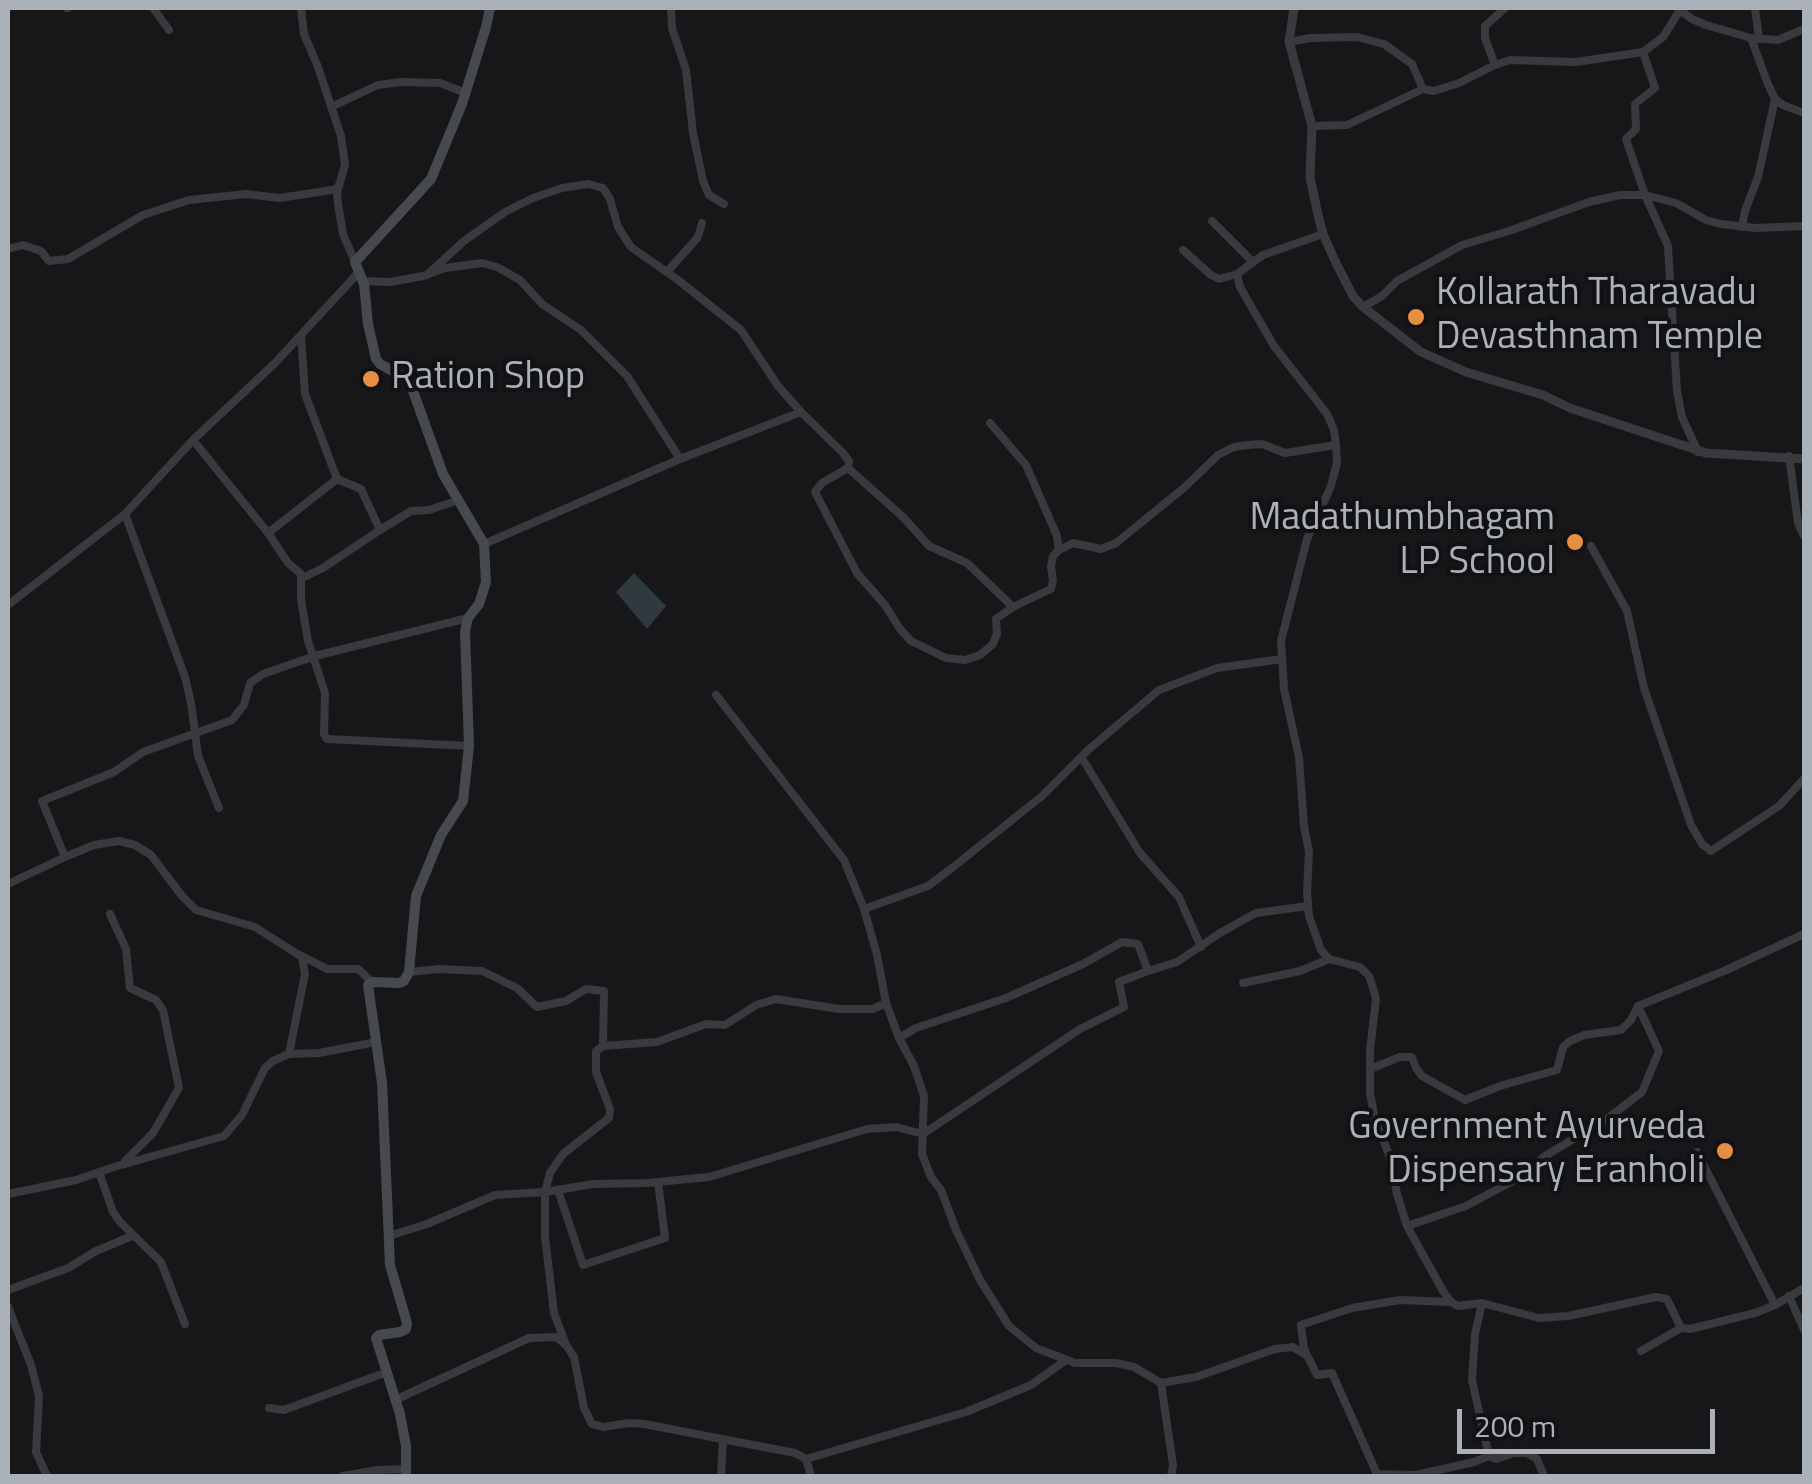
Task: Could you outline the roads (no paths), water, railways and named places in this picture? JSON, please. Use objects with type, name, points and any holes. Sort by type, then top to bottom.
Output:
[{"type":"main road","points":[[406,1473],[406,1446],[396,1400],[376,1338],[400,1332],[407,1323],[390,1265],[382,1083],[368,985],[399,983],[409,972],[416,896],[440,835],[463,801],[470,746],[465,631],[486,582],[484,544],[443,474],[409,380],[376,358],[359,271],[431,179],[466,93],[490,8]]},
{"type":"street","points":[[153,8],[169,30]]},
{"type":"street","points":[[300,8],[304,34],[340,136],[344,165],[338,190],[340,220],[359,271]]},
{"type":"street","points":[[671,8],[672,28],[686,70],[703,181],[709,195],[724,204]]},
{"type":"street","points":[[1294,8],[1290,42],[1312,126],[1310,178],[1323,234],[1362,307],[1421,352],[1466,372],[1543,395],[1698,452],[1804,458]]},
{"type":"street","points":[[1494,65],[1484,38],[1485,26],[1505,8]]},
{"type":"street","points":[[1755,8],[1755,38],[1766,82],[1783,106],[1804,113]]},
{"type":"street","points":[[1312,126],[1347,125],[1423,89],[1459,84],[1510,60],[1576,62],[1643,52],[1663,37],[1679,9],[1706,25],[1755,38],[1778,40],[1804,29]]},
{"type":"street","points":[[1290,42],[1357,37],[1384,44],[1412,64],[1423,89]]},
{"type":"street","points":[[1643,52],[1655,88],[1636,104],[1636,129],[1626,139],[1644,195],[1668,246],[1677,392],[1682,417],[1698,452]]},
{"type":"street","points":[[331,107],[378,85],[401,82],[440,82],[466,93]]},
{"type":"street","points":[[1742,227],[1758,177],[1775,99]]},
{"type":"street","points":[[427,275],[505,212],[548,193],[588,184],[604,188],[618,227],[631,247],[741,330],[778,386],[847,456],[848,468],[930,546],[967,563],[1013,608]]},
{"type":"street","points":[[8,249],[23,246],[41,251],[50,261],[68,258],[144,215],[189,200],[246,194],[280,198],[338,190]]},
{"type":"street","points":[[1362,307],[1398,281],[1462,245],[1620,195],[1676,202],[1706,220],[1742,227],[1804,226]]},
{"type":"street","points":[[1212,221],[1252,262]]},
{"type":"street","points":[[667,272],[698,237],[702,222]]},
{"type":"street","points":[[1182,250],[1219,279],[1236,274],[1263,255],[1323,234]]},
{"type":"street","points":[[359,271],[390,282],[482,262],[520,280],[542,304],[581,330],[627,376],[680,459]]},
{"type":"street","points":[[8,604],[125,514],[193,440],[275,363],[359,271]]},
{"type":"street","points":[[1236,274],[1274,346],[1327,414],[1334,430],[1337,463],[1308,539],[1282,640],[1284,689],[1298,757],[1310,852],[1309,916],[1320,950],[1328,959]]},
{"type":"street","points":[[301,335],[304,394],[337,479],[361,490],[380,530]]},
{"type":"street","points":[[484,544],[800,412]]},
{"type":"street","points":[[990,423],[1026,465],[1056,536],[1058,550]]},
{"type":"street","points":[[193,440],[288,563],[299,571],[308,641],[324,693],[327,738],[470,746]]},
{"type":"street","points":[[848,468],[822,483],[815,492],[856,573],[911,641],[946,658],[965,660],[980,655],[993,644],[996,619],[1051,589],[1051,567],[1058,550],[1073,544],[1101,549],[1116,543],[1214,458],[1234,447],[1262,444],[1285,453],[1336,445]]},
{"type":"street","points":[[1789,456],[1798,523],[1804,536]]},
{"type":"street","points":[[268,533],[337,479]]},
{"type":"street","points":[[302,578],[411,511],[430,510],[459,500]]},
{"type":"street","points":[[125,514],[185,677],[198,756],[218,808]]},
{"type":"street","points":[[1592,546],[1627,611],[1644,688],[1691,826],[1702,844],[1711,851],[1779,806],[1804,779]]},
{"type":"street","points":[[65,857],[42,801],[114,772],[144,752],[232,720],[244,705],[250,684],[263,674],[314,656],[468,618]]},
{"type":"street","points":[[864,909],[928,886],[1042,796],[1159,690],[1217,668],[1282,659]]},
{"type":"street","points":[[716,695],[844,860],[864,909],[886,1003],[924,1096],[922,1154],[980,1280],[1009,1326],[1036,1348],[1066,1360],[1134,1367],[1161,1383],[1196,1377],[1274,1349],[1293,1346],[1307,1356]]},
{"type":"street","points":[[1082,758],[1140,853],[1179,897],[1201,946]]},
{"type":"street","points":[[8,884],[94,845],[119,841],[135,845],[151,856],[196,910],[255,927],[327,969],[358,969],[372,982]]},
{"type":"street","points":[[389,1236],[495,1195],[593,1184],[709,1178],[867,1129],[896,1128],[923,1134],[1080,1029],[1124,1007],[1120,982],[1178,962],[1220,932],[1256,913],[1308,906]]},
{"type":"street","points":[[110,914],[126,950],[130,988],[156,1000],[163,1010],[178,1088],[152,1133],[122,1164]]},
{"type":"street","points":[[1370,1069],[1400,1057],[1412,1058],[1422,1076],[1465,1100],[1556,1070],[1563,1047],[1570,1041],[1622,1030],[1638,1006],[1804,934]]},
{"type":"street","points":[[900,1038],[916,1028],[1037,984],[1122,942],[1138,944],[1148,971]]},
{"type":"street","points":[[289,1054],[305,974],[299,955]]},
{"type":"street","points":[[1243,983],[1328,959],[1360,966],[1369,976],[1376,1000],[1370,1069],[1375,1120],[1390,1157],[1407,1226],[1451,1302],[1458,1306],[1482,1303],[1540,1318],[1568,1316],[1656,1297],[1667,1299],[1681,1328]]},
{"type":"street","points":[[409,972],[482,972],[517,988],[537,1007],[566,1002],[586,988],[604,991],[603,1046]]},
{"type":"street","points":[[886,1003],[873,1008],[839,1009],[776,999],[756,1005],[725,1025],[706,1024],[657,1042],[603,1046],[596,1051],[596,1072],[610,1109],[609,1118],[564,1154],[550,1172],[545,1192],[554,1313],[574,1357],[584,1408],[592,1424],[644,1424],[795,1453],[806,1459],[966,1412],[1031,1385],[1066,1360]]},
{"type":"street","points":[[1407,1226],[1466,1206],[1522,1176],[1545,1156],[1607,1119],[1642,1092],[1659,1051],[1638,1006]]},
{"type":"street","points":[[8,1194],[46,1188],[224,1136],[242,1115],[265,1068],[273,1061],[289,1054],[376,1042]]},
{"type":"street","points":[[1697,1152],[1775,1305]]},
{"type":"street","points":[[99,1172],[113,1212],[161,1262],[185,1324]]},
{"type":"street","points":[[558,1190],[584,1265],[665,1238],[658,1182]]},
{"type":"street","points":[[8,1289],[68,1268],[132,1236]]},
{"type":"street","points":[[1641,1351],[1681,1328],[1755,1313],[1804,1288]]},
{"type":"street","points":[[1789,1296],[1804,1330]]},
{"type":"street","points":[[1451,1302],[1400,1300],[1352,1308],[1302,1325],[1304,1349],[1316,1375],[1332,1373],[1377,1474],[1443,1473],[1488,1456],[1496,1459],[1527,1453],[1537,1459],[1544,1476]]},
{"type":"street","points":[[1482,1303],[1474,1334],[1472,1380],[1488,1456]]},
{"type":"street","points":[[8,1307],[32,1365],[38,1396],[36,1452],[47,1476]]},
{"type":"street","points":[[396,1400],[528,1338],[556,1338],[566,1345]]},
{"type":"street","points":[[269,1408],[284,1410],[386,1372]]},
{"type":"street","points":[[1161,1383],[1173,1465],[1171,1476]]},
{"type":"street","points":[[721,1476],[723,1440]]},
{"type":"street","points":[[806,1459],[810,1476]]},
{"type":"street","points":[[344,1476],[377,1470],[406,1473]]},
{"type":"place","name":"Kollarath Tharavadu Devasthnam Temple","points":[[1416,317]]},
{"type":"place","name":"Ration Shop","points":[[371,379]]},
{"type":"place","name":"Madathumbhagam LP School","points":[[1575,542]]},
{"type":"place","name":"Government Ayurveda Dispensary Eranholi","points":[[1725,1151]]}]
